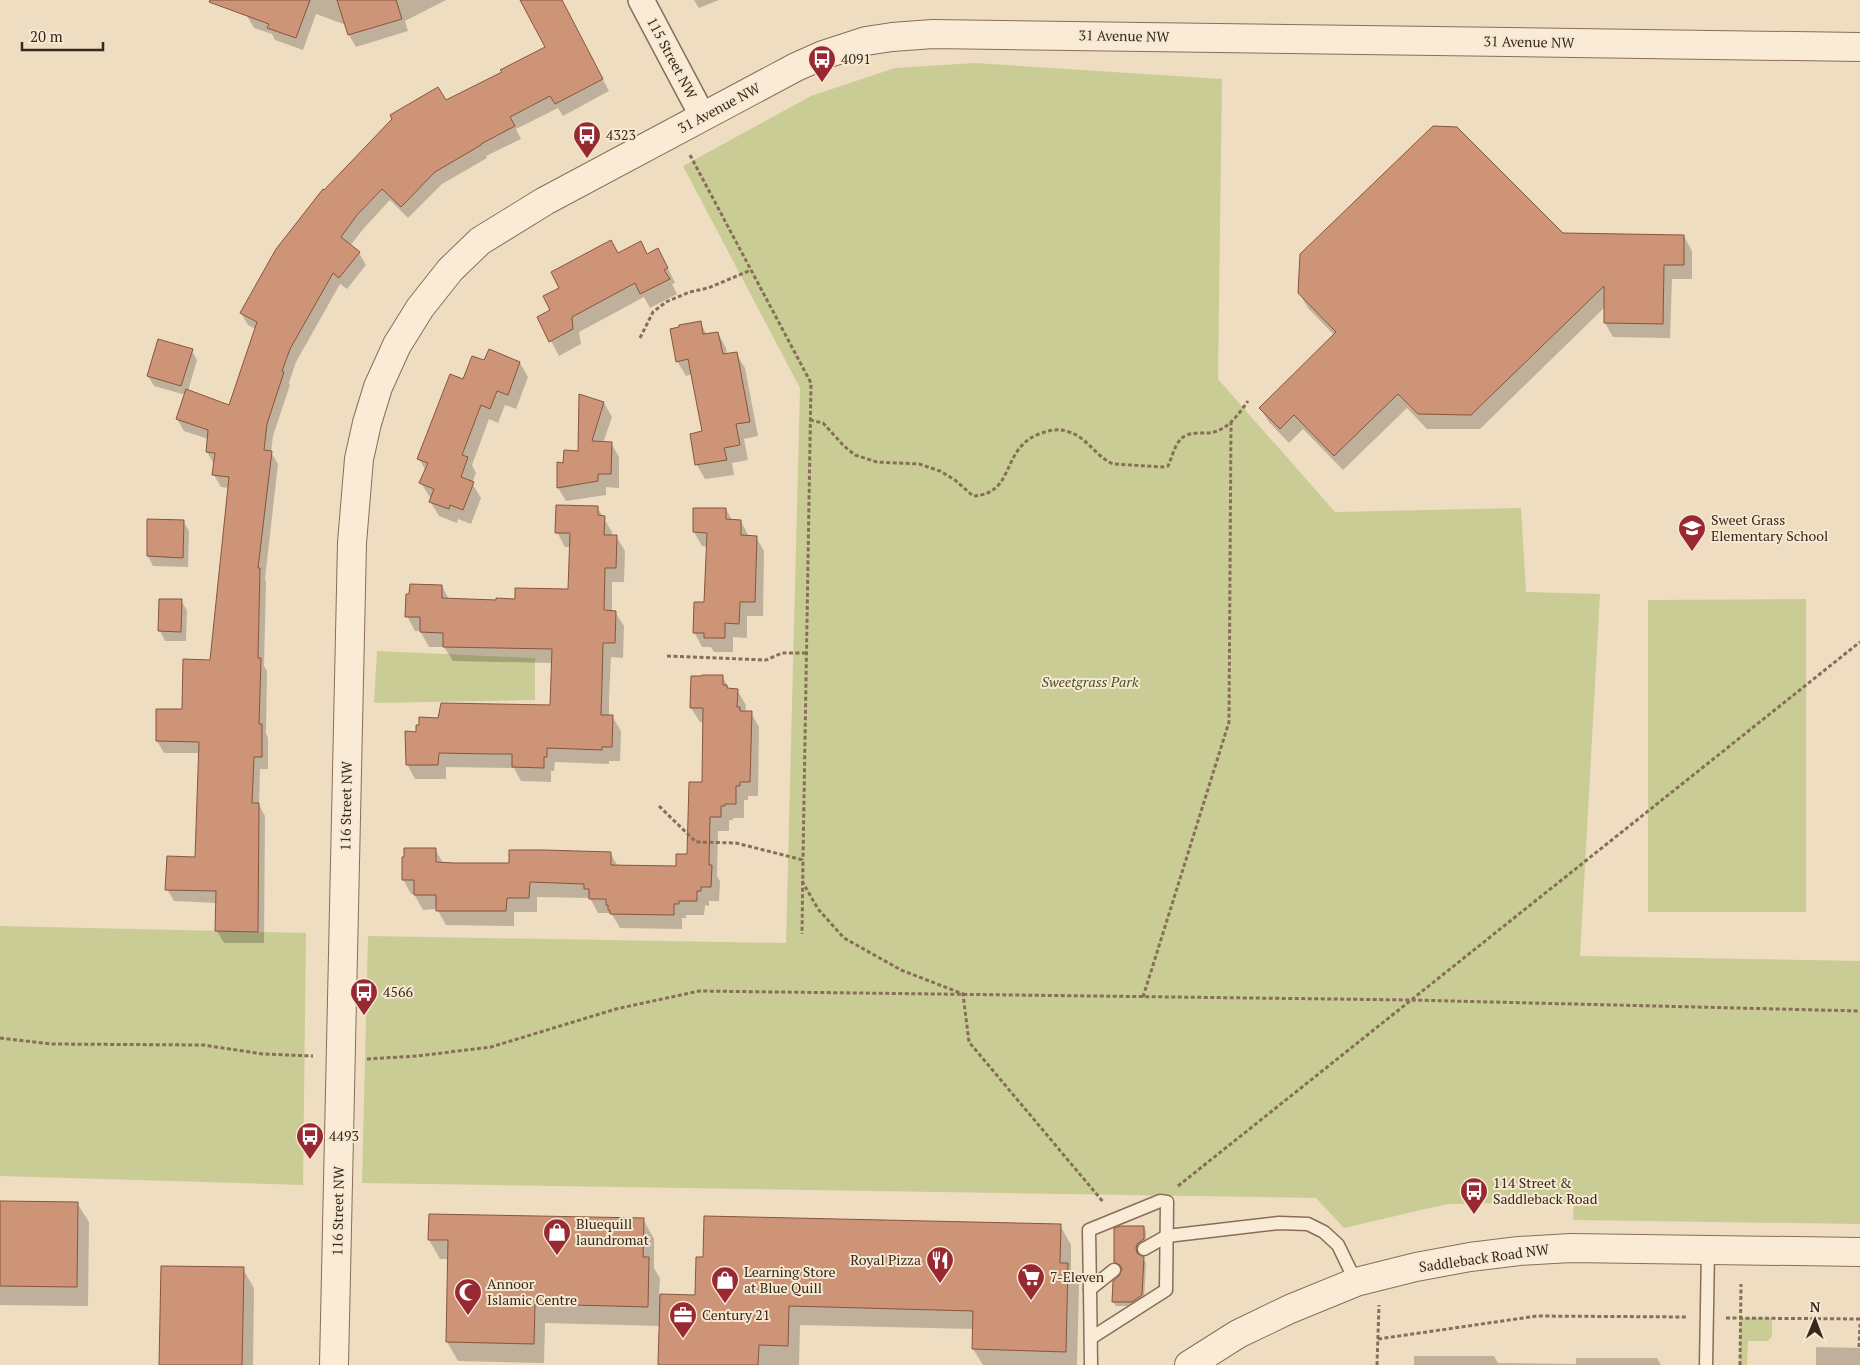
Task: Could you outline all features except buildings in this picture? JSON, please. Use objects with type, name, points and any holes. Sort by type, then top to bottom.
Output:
[{"type":"street","name":"115 Street NW","points":[[641,0],[702,117]]},
{"type":"street","name":"31 Avenue NW","points":[[450,270],[480,241],[519,216],[796,67],[822,55],[866,42],[911,35],[953,34],[1860,47]]},
{"type":"street","name":"116 Street NW","points":[[334,1365],[354,498],[359,458],[378,387],[406,330],[420,308],[450,270]]},
{"type":"street","name":"Saddleback Road NW","points":[[1189,1365],[1238,1334],[1290,1309],[1356,1282],[1416,1267],[1470,1257],[1519,1251],[1571,1248],[1860,1252]]},
{"type":"lane","points":[[1091,1338],[1166,1290],[1167,1202],[1160,1201],[1089,1230],[1091,1365]]},
{"type":"lane","points":[[1144,1249],[1167,1236],[1279,1222],[1308,1224],[1324,1232],[1338,1245],[1356,1282]]},
{"type":"lane","points":[[1706,1365],[1708,1250]]},
{"type":"lane","points":[[1090,1289],[1114,1270]]},
{"type":"path","points":[[689,152],[811,381],[802,934]]},
{"type":"path","points":[[640,338],[653,312],[666,302],[684,294],[708,288],[751,270]]},
{"type":"path","points":[[810,420],[823,422],[839,442],[855,455],[877,462],[919,464],[940,471],[955,480],[973,496],[988,493],[996,488],[1003,481],[1010,463],[1020,446],[1027,440],[1053,429],[1067,431],[1083,438],[1105,460],[1112,464],[1164,467],[1168,466],[1182,438],[1189,435],[1218,431],[1231,423],[1248,401]]},
{"type":"path","points":[[1144,997],[1228,722],[1231,423]]},
{"type":"path","points":[[1160,1201],[1860,642]]},
{"type":"path","points":[[667,656],[766,660],[782,652],[806,652]]},
{"type":"path","points":[[659,806],[696,842],[736,843],[803,860]]},
{"type":"path","points":[[802,880],[818,909],[844,938],[900,970],[963,994]]},
{"type":"path","points":[[368,1059],[418,1056],[492,1047],[616,1009],[699,991],[1410,1000],[1860,1010]]},
{"type":"path","points":[[963,994],[969,1042],[1117,1218]]},
{"type":"path","points":[[0,1038],[52,1044],[203,1045],[263,1054],[312,1056]]},
{"type":"path","points":[[1740,1284],[1740,1365]]},
{"type":"path","points":[[1378,1365],[1379,1305]]},
{"type":"path","points":[[1378,1338],[1537,1316],[1860,1320]]},
{"type":"path","points":[[1859,1347],[1860,1324]]},
{"type":"green space","name":"Sweetgrass Park","points":[[975,63],[1222,79],[1218,379],[1335,512],[1521,508],[1526,592],[1600,594],[1580,956],[1860,961],[1860,1224],[1573,1220],[1574,1202],[1447,1204],[1344,1228],[1316,1198],[362,1183],[368,936],[786,943],[800,388],[683,166],[811,96],[895,68]]},
{"type":"green space","points":[[1806,599],[1806,912],[1648,912],[1648,600]]},
{"type":"green space","points":[[377,651],[535,658],[535,700],[374,703]]},
{"type":"green space","points":[[0,926],[306,933],[303,1185],[0,1176]]},
{"type":"green space","points":[[1740,1318],[1772,1318],[1772,1336],[1768,1341],[1748,1341],[1747,1365],[1740,1365]]},
{"type":"place","name":"4091","points":[[822,83]]},
{"type":"place","name":"4323","points":[[587,159]]},
{"type":"place","name":"Sweet Grass Elementary School","points":[[1692,552]]},
{"type":"place","name":"4566","points":[[364,1016]]},
{"type":"place","name":"4493","points":[[310,1160]]},
{"type":"place","name":"114 Street & Saddleback Road","points":[[1474,1215]]},
{"type":"place","name":"Bluequill laundromat","points":[[557,1256]]},
{"type":"place","name":"Royal Pizza","points":[[940,1284]]},
{"type":"place","name":"7-Eleven","points":[[1031,1301]]},
{"type":"place","name":"Learning Store at Blue Quill","points":[[725,1304]]},
{"type":"place","name":"Annoor Islamic Centre","points":[[468,1316]]},
{"type":"place","name":"Century 21","points":[[683,1339]]}]
